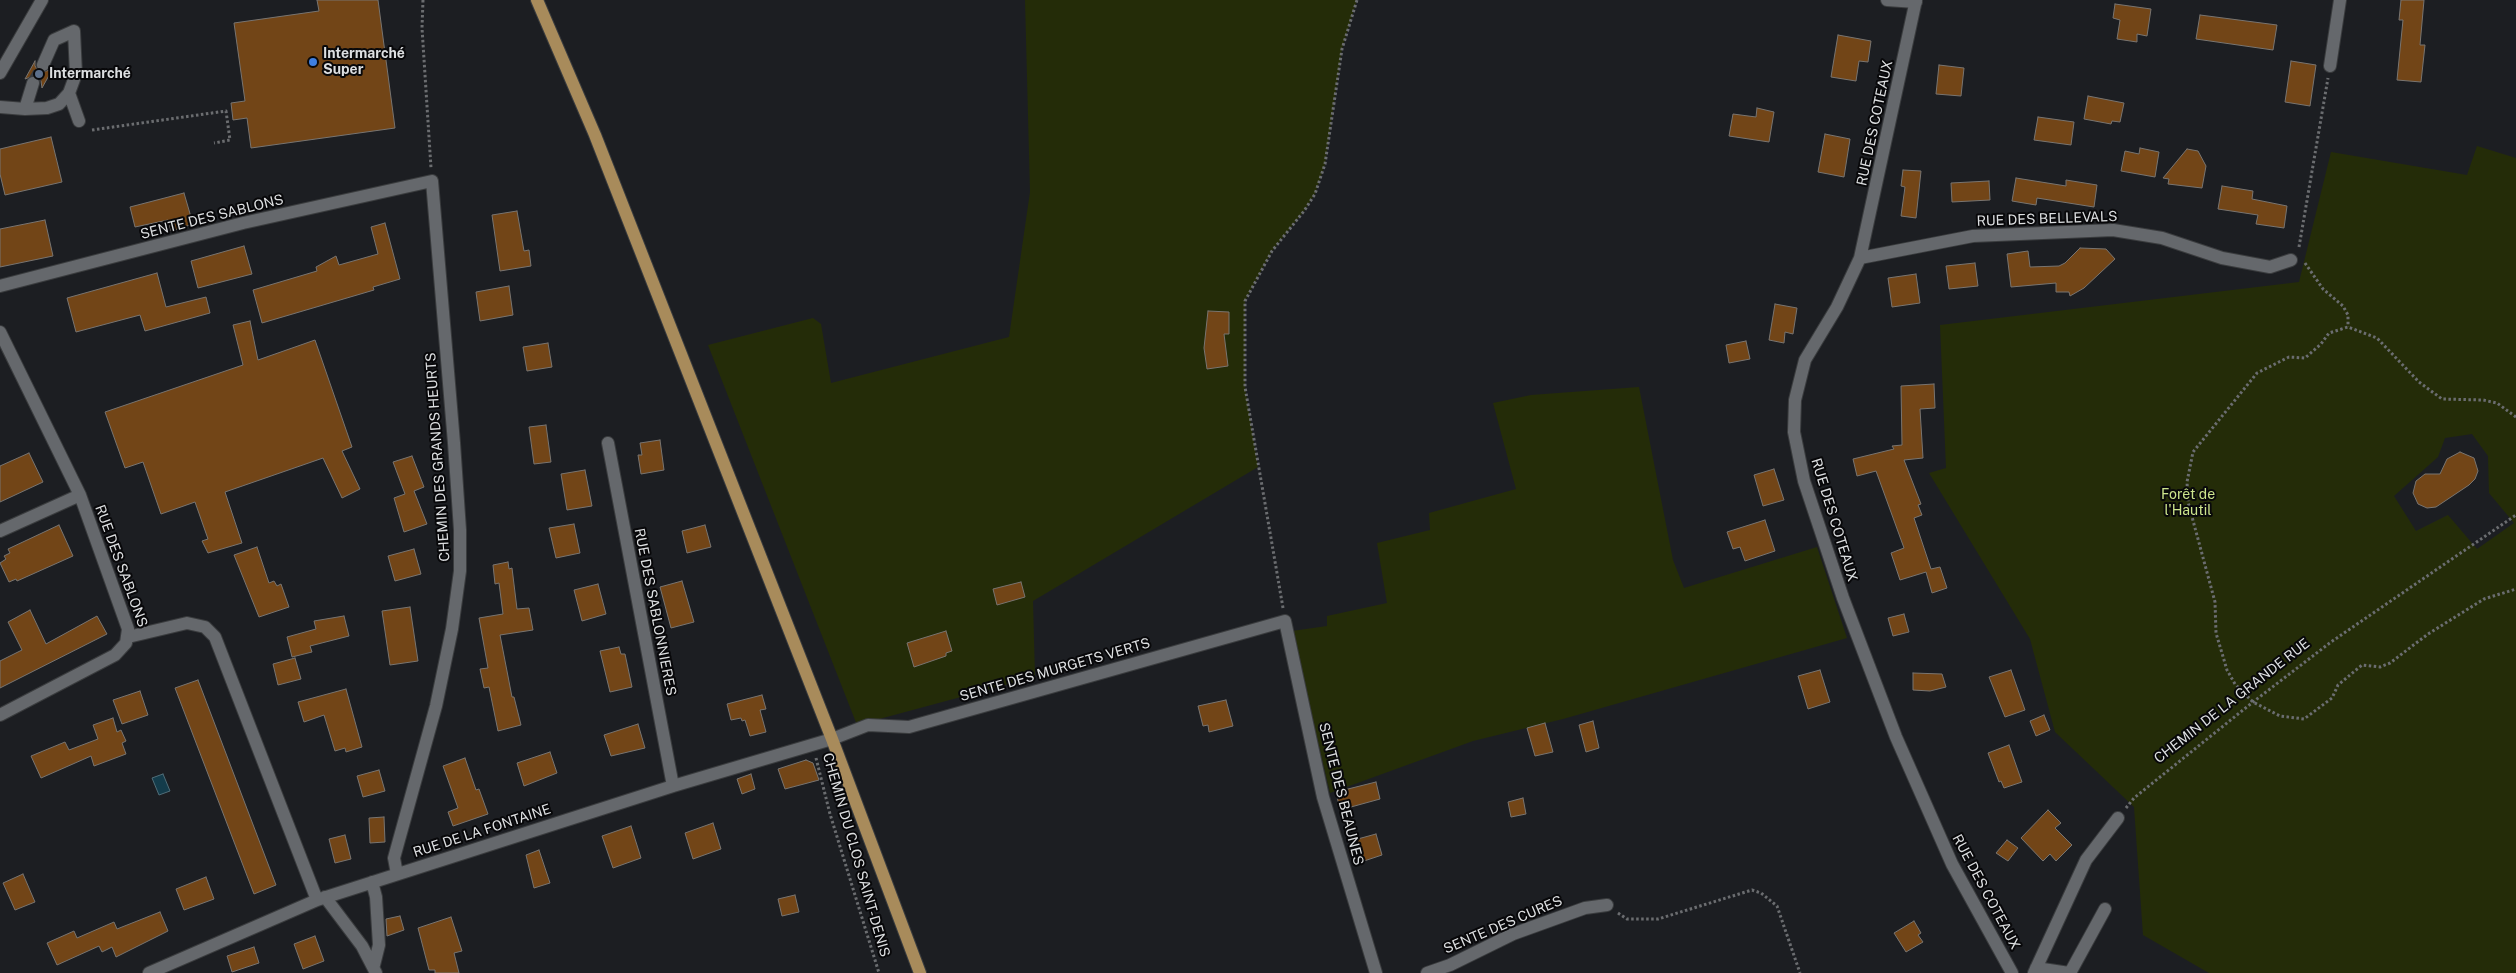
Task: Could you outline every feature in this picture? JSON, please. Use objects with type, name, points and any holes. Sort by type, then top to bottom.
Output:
[{"type":"main road","points":[[537,0],[596,135],[832,739],[920,973]]},
{"type":"street","points":[[1,68],[42,0]]},
{"type":"street","points":[[1887,0],[1916,1]]},
{"type":"street","points":[[2330,66],[2340,0]]},
{"type":"street","name":"RUE DES COTEAUX","points":[[1916,1],[1860,258],[1837,307],[1805,360],[1795,400],[1794,432],[1804,481],[1842,598],[1896,737],[1952,864],[2012,973]]},
{"type":"street","points":[[0,107],[47,108],[59,104],[69,94],[76,74],[74,31],[54,40],[43,65]]},
{"type":"street","points":[[25,109],[33,83]]},
{"type":"street","points":[[69,94],[82,124]]},
{"type":"street","name":"SENTE DES SABLONS","points":[[0,286],[243,223],[432,181]]},
{"type":"street","name":"CHEMIN DES GRANDS HEURTS","points":[[397,874],[394,858],[436,706],[452,629],[460,571],[460,530],[454,443],[432,181]]},
{"type":"street","name":"RUE DES BELLEVALS","points":[[1860,258],[1973,236],[2113,230],[2162,238],[2222,258],[2270,267],[2295,256]]},
{"type":"street","name":"RUE DES SABLONS","points":[[0,332],[80,495],[126,618],[128,637],[187,624],[205,627],[215,637],[321,899],[362,946],[375,969]]},
{"type":"street","name":"RUE DES SABLONNIERES","points":[[608,443],[673,786]]},
{"type":"street","points":[[0,531],[80,495]]},
{"type":"street","name":"SENTE DES MURGETS VERTS","points":[[832,739],[868,725],[909,727],[1285,621]]},
{"type":"street","name":"SENTE DES BEAUNES","points":[[1285,621],[1323,797],[1376,973]]},
{"type":"street","points":[[0,715],[115,655],[122,649],[128,637]]},
{"type":"street","name":"RUE DE LA FONTAINE","points":[[149,973],[321,899],[673,786],[812,743],[832,739]]},
{"type":"street","points":[[2105,909],[2069,973],[2035,971],[2086,860],[2118,818]]},
{"type":"street","points":[[372,882],[376,897],[378,945],[375,969]]},
{"type":"street","name":"SENTE DES CURES","points":[[1427,973],[1450,965],[1513,934],[1585,908],[1607,905]]},
{"type":"path","points":[[423,0],[422,28],[432,181]]},
{"type":"path","points":[[1285,621],[1245,387],[1245,301],[1272,251],[1315,194],[1325,164],[1342,50],[1357,0]]},
{"type":"path","points":[[2330,66],[2295,256],[2323,289],[2343,306],[2348,315],[2348,327]]},
{"type":"path","points":[[82,124],[90,130],[226,111],[230,140],[214,143]]},
{"type":"path","points":[[2516,417],[2497,403],[2483,400],[2442,399],[2419,382],[2377,338],[2348,327],[2329,333],[2321,344],[2305,358],[2289,357],[2257,374],[2193,452],[2188,469],[2188,502],[2214,602],[2216,633],[2227,670],[2234,684],[2254,702],[2280,716],[2304,719],[2332,698],[2338,685],[2362,665],[2380,667],[2390,663],[2428,634],[2484,599],[2516,589]]},
{"type":"path","name":"CHEMIN DE LA GRANDE RUE","points":[[2118,818],[2134,798],[2331,642],[2516,515]]},
{"type":"path","name":"CHEMIN DU CLOS SAINT-DENIS","points":[[812,743],[830,814],[879,973]]},
{"type":"path","points":[[1607,905],[1627,918],[1658,919],[1752,890],[1761,893],[1777,906],[1800,973]]},
{"type":"green space","points":[[1025,0],[1357,0],[1342,49],[1325,164],[1315,194],[1272,251],[1245,301],[1245,387],[1258,467],[1033,601],[1035,677],[857,725],[708,345],[813,318],[821,324],[831,383],[1009,337],[1030,192]]},
{"type":"green space","name":"Forêt de l'Hautil","points":[[2477,146],[2516,158],[2516,973],[2209,973],[2143,935],[2134,807],[2055,732],[2030,639],[1929,473],[1946,468],[1940,325],[2299,282],[2331,152],[2467,175]],"holes":[[[2472,434],[2488,456],[2489,493],[2514,523],[2477,549],[2448,515],[2416,531],[2394,496],[2438,457],[2445,438]]]},
{"type":"green space","points":[[1639,387],[1673,560],[1684,588],[1817,547],[1847,638],[1563,719],[1473,741],[1330,793],[1292,631],[1327,626],[1327,616],[1387,603],[1377,543],[1430,530],[1429,513],[1516,489],[1493,403],[1531,395]]},
{"type":"water","points":[[163,774],[170,791],[159,795],[152,778]]},
{"type":"building","name":"Intermarché Super","points":[[317,0],[378,0],[395,128],[251,148],[247,118],[233,120],[231,103],[245,101],[234,23],[319,11]]},
{"type":"building","points":[[2401,0],[2424,0],[2420,45],[2425,45],[2421,82],[2397,80],[2403,20],[2399,20]]},
{"type":"building","points":[[2115,4],[2151,9],[2147,36],[2137,34],[2137,42],[2117,39],[2120,20],[2113,18]]},
{"type":"building","points":[[2200,15],[2277,25],[2273,50],[2196,39]]},
{"type":"building","points":[[1838,35],[1871,41],[1868,62],[1859,61],[1856,81],[1831,77]]},
{"type":"building","points":[[35,61],[35,66],[39,72],[52,70],[42,88],[41,81],[36,75],[25,79]]},
{"type":"building","points":[[2291,61],[2316,65],[2310,106],[2285,102]]},
{"type":"building","points":[[1939,65],[1964,68],[1961,96],[1936,94]]},
{"type":"building","points":[[2088,96],[2124,103],[2120,122],[2112,121],[2111,124],[2084,119]]},
{"type":"building","points":[[1757,108],[1774,112],[1769,142],[1729,136],[1733,114],[1756,117]]},
{"type":"building","points":[[2038,117],[2074,122],[2071,145],[2034,140]]},
{"type":"building","points":[[1825,134],[1850,139],[1844,177],[1818,172]]},
{"type":"building","points":[[51,137],[62,182],[5,195],[0,174],[0,149]]},
{"type":"building","points":[[2140,148],[2159,152],[2155,177],[2121,171],[2125,151],[2139,154]]},
{"type":"building","points":[[2187,149],[2198,151],[2206,166],[2202,188],[2168,184],[2169,179],[2163,178]]},
{"type":"building","points":[[1903,170],[1921,171],[1916,218],[1901,216],[1905,187],[1901,186]]},
{"type":"building","points":[[2016,178],[2066,186],[2066,180],[2097,185],[2094,207],[2037,198],[2036,205],[2012,201]]},
{"type":"building","points":[[1989,181],[1990,200],[1952,202],[1951,183]]},
{"type":"building","points":[[2222,186],[2253,191],[2252,199],[2287,206],[2284,228],[2256,224],[2258,215],[2218,209]]},
{"type":"building","points":[[184,193],[193,224],[171,231],[168,220],[135,227],[130,207]]},
{"type":"building","points":[[517,211],[524,251],[529,250],[531,266],[500,271],[492,215]]},
{"type":"building","points":[[45,220],[53,256],[0,267],[0,229]]},
{"type":"building","points":[[385,223],[400,279],[373,287],[374,290],[262,323],[253,290],[317,271],[316,267],[336,256],[339,265],[378,254],[371,227]]},
{"type":"building","points":[[244,246],[252,274],[198,288],[191,261]]},
{"type":"building","points":[[2080,248],[2106,249],[2115,259],[2084,288],[2070,296],[2069,292],[2056,292],[2056,283],[2011,287],[2007,254],[2028,251],[2030,267],[2059,266],[2065,263]]},
{"type":"building","points":[[1975,263],[1978,286],[1949,289],[1946,266]]},
{"type":"building","points":[[157,273],[166,307],[206,297],[210,313],[145,331],[140,315],[76,332],[67,298]]},
{"type":"building","points":[[1916,274],[1920,303],[1892,307],[1888,278]]},
{"type":"building","points":[[509,286],[513,315],[480,321],[476,292]]},
{"type":"building","points":[[1775,304],[1797,308],[1793,334],[1785,332],[1784,343],[1769,340]]},
{"type":"building","points":[[1208,311],[1229,312],[1229,334],[1224,334],[1228,366],[1207,369],[1204,348]]},
{"type":"building","points":[[250,321],[258,360],[315,340],[352,447],[342,451],[360,489],[342,498],[323,458],[225,492],[242,543],[208,553],[202,541],[208,539],[195,502],[161,514],[143,462],[125,468],[105,412],[243,365],[233,325]]},
{"type":"building","points":[[1746,341],[1750,359],[1729,363],[1726,345]]},
{"type":"building","points":[[548,343],[552,367],[527,371],[523,347]]},
{"type":"building","points":[[1934,384],[1935,408],[1920,409],[1923,458],[1904,460],[1921,504],[1918,505],[1922,515],[1914,518],[1931,569],[1940,567],[1947,588],[1932,593],[1926,572],[1900,580],[1891,553],[1904,548],[1876,471],[1857,476],[1853,459],[1894,449],[1892,446],[1902,445],[1901,386]]},
{"type":"building","points":[[546,425],[551,462],[534,464],[529,427]]},
{"type":"building","points":[[660,440],[664,470],[641,474],[638,455],[642,455],[640,443]]},
{"type":"building","points":[[2460,452],[2474,458],[2478,471],[2475,479],[2436,507],[2427,508],[2418,504],[2413,493],[2416,481],[2425,474],[2440,474],[2447,459]]},
{"type":"building","points":[[29,453],[43,482],[0,502],[0,466]]},
{"type":"building","points":[[412,456],[424,487],[414,491],[427,524],[404,532],[394,498],[405,494],[393,462]]},
{"type":"building","points":[[1774,469],[1784,500],[1763,506],[1754,475]]},
{"type":"building","points":[[585,470],[592,506],[567,510],[561,474]]},
{"type":"building","points":[[1765,520],[1775,551],[1745,561],[1740,547],[1733,549],[1727,532]]},
{"type":"building","points":[[574,524],[580,553],[556,558],[549,528]]},
{"type":"building","points":[[59,525],[73,556],[17,581],[16,579],[9,582],[0,563],[6,559],[4,556],[10,553],[8,549]]},
{"type":"building","points":[[705,525],[711,547],[687,553],[682,531]]},
{"type":"building","points":[[257,547],[269,583],[274,581],[277,586],[281,584],[289,607],[259,617],[234,555]]},
{"type":"building","points":[[414,549],[421,574],[395,581],[388,556]]},
{"type":"building","points":[[508,562],[509,569],[512,568],[517,609],[529,608],[533,630],[500,635],[512,697],[514,697],[521,725],[498,731],[489,687],[484,688],[480,669],[488,668],[479,618],[503,614],[499,583],[495,584],[493,565]]},
{"type":"building","points":[[682,581],[694,622],[671,628],[660,587]]},
{"type":"building","points":[[1021,582],[1025,597],[997,605],[993,589]]},
{"type":"building","points":[[598,584],[606,614],[582,621],[574,590]]},
{"type":"building","points":[[410,607],[418,661],[390,665],[382,611]]},
{"type":"building","points":[[30,610],[46,644],[97,616],[107,634],[0,688],[0,661],[22,650],[8,622]]},
{"type":"building","points":[[1904,614],[1909,632],[1893,636],[1888,618]]},
{"type":"building","points":[[344,616],[349,636],[310,646],[312,652],[292,657],[287,637],[316,629],[314,621]]},
{"type":"building","points":[[946,631],[952,651],[946,653],[946,656],[914,667],[907,643]]},
{"type":"building","points":[[619,647],[621,654],[625,654],[632,687],[610,692],[600,651]]},
{"type":"building","points":[[295,658],[301,679],[278,685],[273,664]]},
{"type":"building","points":[[1820,670],[1830,702],[1808,709],[1798,676]]},
{"type":"building","points":[[2011,670],[2025,710],[2005,717],[1989,677]]},
{"type":"building","points":[[1913,673],[1942,674],[1946,687],[1930,691],[1913,690]]},
{"type":"building","points":[[198,680],[276,885],[254,894],[175,688]]},
{"type":"building","points":[[346,689],[362,747],[346,752],[345,748],[335,751],[324,715],[304,722],[298,702]]},
{"type":"building","points":[[140,691],[148,715],[122,724],[113,700]]},
{"type":"building","points":[[762,695],[766,709],[760,710],[766,732],[750,736],[745,720],[742,721],[741,718],[731,720],[727,704]]},
{"type":"building","points":[[1226,700],[1233,726],[1209,732],[1208,725],[1203,726],[1198,706]]},
{"type":"building","points":[[2044,715],[2050,730],[2036,736],[2030,721]]},
{"type":"building","points":[[113,718],[117,732],[121,730],[126,741],[122,743],[126,754],[94,766],[91,756],[41,778],[31,756],[65,742],[69,750],[98,739],[93,725]]},
{"type":"building","points":[[1593,721],[1599,748],[1586,752],[1579,725]]},
{"type":"building","points":[[1545,723],[1553,752],[1535,756],[1527,728]]},
{"type":"building","points":[[638,724],[645,748],[611,756],[604,735]]},
{"type":"building","points":[[2009,745],[2022,782],[2004,788],[2001,781],[1999,782],[1988,753]]},
{"type":"building","points":[[550,752],[557,773],[524,786],[517,763]]},
{"type":"building","points":[[465,758],[476,790],[479,789],[488,814],[453,826],[448,812],[458,808],[443,766]]},
{"type":"building","points":[[806,760],[813,763],[819,780],[785,789],[778,769]]},
{"type":"building","points":[[379,770],[385,791],[363,797],[357,776]]},
{"type":"building","points":[[751,774],[755,789],[742,794],[737,779]]},
{"type":"building","points":[[1376,782],[1380,799],[1340,810],[1336,792]]},
{"type":"building","points":[[1523,798],[1526,814],[1511,817],[1508,802]]},
{"type":"building","points":[[2048,810],[2061,823],[2055,828],[2072,845],[2056,861],[2050,854],[2043,861],[2021,838]]},
{"type":"building","points":[[384,817],[385,842],[370,843],[369,818]]},
{"type":"building","points":[[713,823],[721,849],[693,859],[685,833]]},
{"type":"building","points":[[631,826],[641,858],[613,868],[602,836]]},
{"type":"building","points":[[1376,834],[1382,855],[1361,862],[1354,840]]},
{"type":"building","points":[[345,835],[351,859],[335,863],[329,839]]},
{"type":"building","points":[[2007,840],[2018,848],[2008,861],[1996,853]]},
{"type":"building","points":[[539,850],[550,883],[534,888],[526,855]]},
{"type":"building","points":[[23,874],[35,902],[15,910],[3,883]]},
{"type":"building","points":[[206,877],[214,899],[184,910],[176,889]]},
{"type":"building","points":[[795,895],[799,912],[782,916],[778,899]]},
{"type":"building","points":[[160,912],[168,931],[116,957],[112,947],[102,952],[99,946],[57,965],[47,943],[74,931],[77,938],[114,922],[117,929]]},
{"type":"building","points":[[400,916],[404,930],[387,936],[386,919]]},
{"type":"building","points":[[451,917],[462,951],[454,953],[459,973],[435,973],[435,970],[429,970],[418,928]]},
{"type":"building","points":[[1914,921],[1921,933],[1918,935],[1923,942],[1906,952],[1894,933]]},
{"type":"building","points":[[315,936],[324,961],[303,969],[294,944]]},
{"type":"building","points":[[254,947],[259,963],[232,972],[227,956]]},
{"type":"tunnel","points":[[33,83],[43,65]]},
{"type":"place","name":"Intermarché Super","points":[[313,62]]},
{"type":"place","name":"Intermarché","points":[[39,74]]}]
